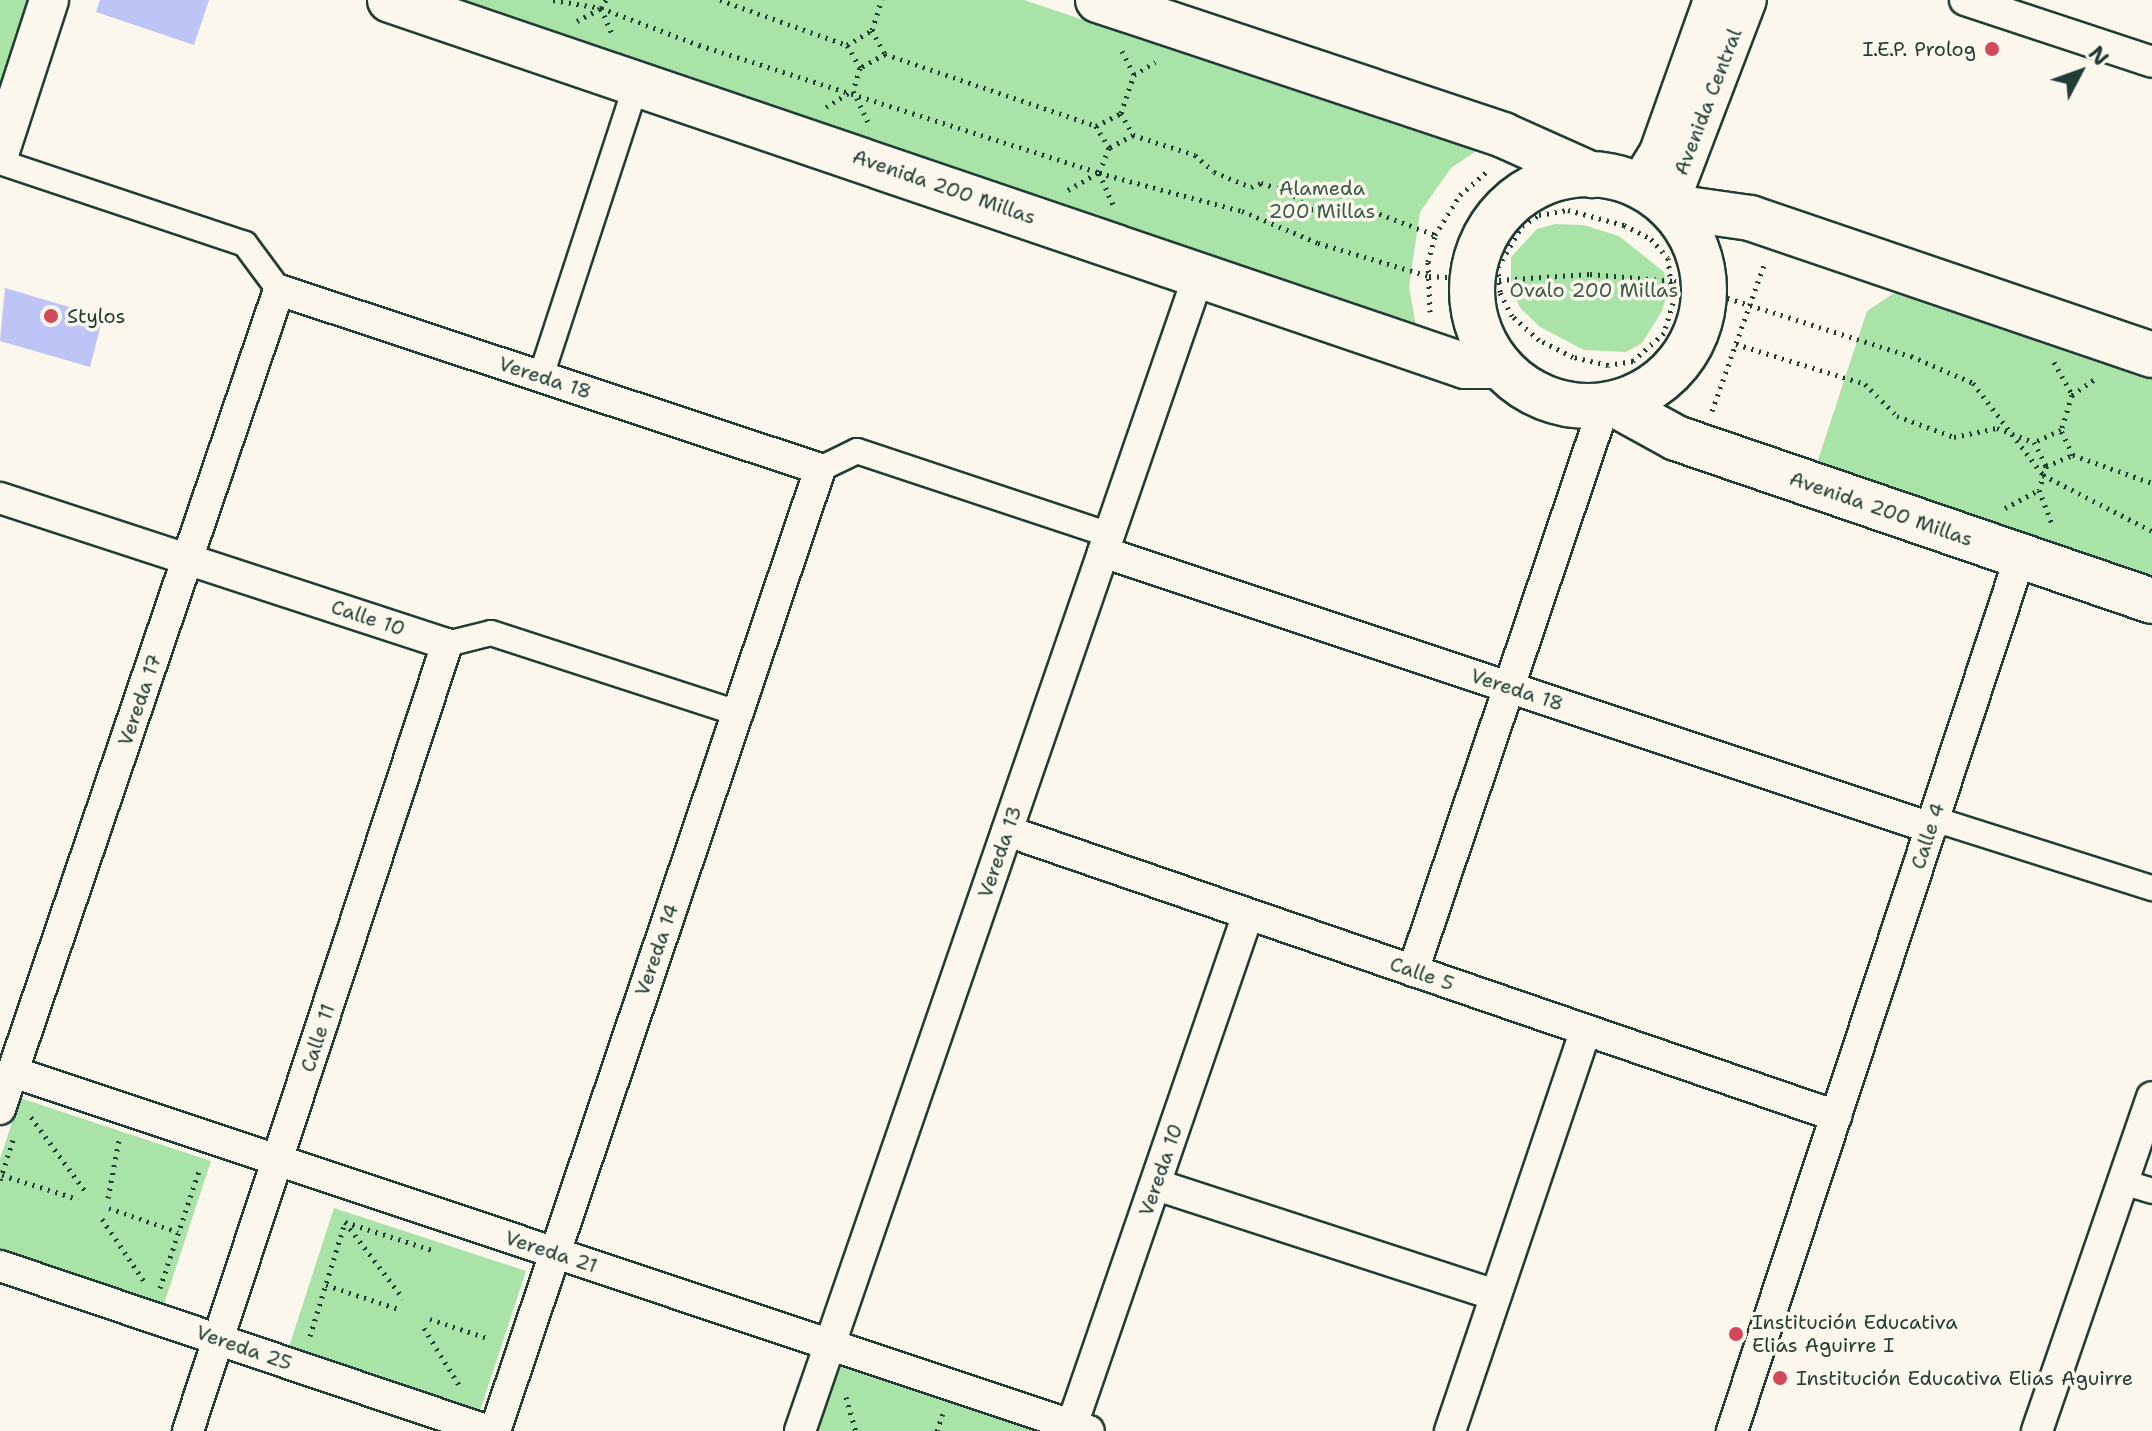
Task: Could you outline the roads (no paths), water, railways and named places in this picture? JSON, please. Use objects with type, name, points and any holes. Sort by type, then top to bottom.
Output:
[{"type":"main road","name":"Avenida 200 Millas","points":[[390,0],[1465,366],[1499,366]]},
{"type":"main road","points":[[1098,0],[1157,9],[1200,34],[1503,135],[1592,175],[1660,199],[1777,227],[2152,355]]},
{"type":"main road","points":[[1592,175],[1545,181],[1517,197],[1495,219],[1479,246],[1486,280],[1472,309],[1482,339],[1499,366],[1523,387],[1551,401],[1609,405],[1644,393],[1669,374],[1688,349],[1701,319],[1689,286],[1698,256],[1660,199]]},
{"type":"main road","name":"Avenida 200 Millas","points":[[1609,405],[1700,446],[2152,601]]},
{"type":"street","points":[[0,151],[49,0]]},
{"type":"street","name":"Avenida Central","points":[[1660,199],[1659,152],[1713,0]]},
{"type":"street","name":"Avenida Central","points":[[1660,199],[1747,0]]},
{"type":"street","points":[[1965,0],[2030,11],[2152,62]]},
{"type":"street","points":[[541,376],[637,83]]},
{"type":"street","points":[[0,162],[245,244],[279,290]]},
{"type":"street","name":"Vereda 13","points":[[800,1431],[1199,274]]},
{"type":"street","name":"Vereda 18","points":[[279,290],[820,469],[857,451],[1106,544],[1509,687],[1932,824],[2152,888]]},
{"type":"street","name":"Vereda 17","points":[[15,1117],[13,1072],[279,290]]},
{"type":"street","points":[[1413,971],[1609,405]]},
{"type":"street","name":"Vereda 14","points":[[492,1431],[820,469]]},
{"type":"street","name":"Calle 10","points":[[0,498],[447,644]]},
{"type":"street","name":"Calle 4","points":[[1732,1431],[2020,557]]},
{"type":"street","points":[[447,644],[491,633],[737,713]]},
{"type":"street","name":"Calle 11","points":[[188,1431],[447,644]]},
{"type":"street","name":"Calle 5","points":[[1007,831],[1836,1116]]},
{"type":"street","name":"Vereda 10","points":[[1081,1428],[1157,1185],[1248,914]]},
{"type":"street","points":[[1450,1431],[1586,1030]]},
{"type":"street","name":"Vereda 21","points":[[13,1072],[1081,1428]]},
{"type":"street","points":[[2037,1431],[2152,1097]]},
{"type":"street","points":[[2123,1182],[2152,1191]]},
{"type":"street","points":[[1157,1185],[1496,1295]]},
{"type":"street","name":"Vereda 25","points":[[0,1266],[492,1431]]},
{"type":"place","name":"I.E.P. Prolog","points":[[1992,49]]},
{"type":"place","name":"Stylos","points":[[51,316]]},
{"type":"place","name":"Institución Educativa Elias Aguirre I","points":[[1736,1334]]},
{"type":"place","name":"Institución Educativa Elias Aguirre","points":[[1780,1378]]},
{"type":"park label","name":"Alameda 200 Millas","points":[[1322,200]]},
{"type":"park label","name":"Ovalo 200 Millas","points":[[1594,290]]}]
